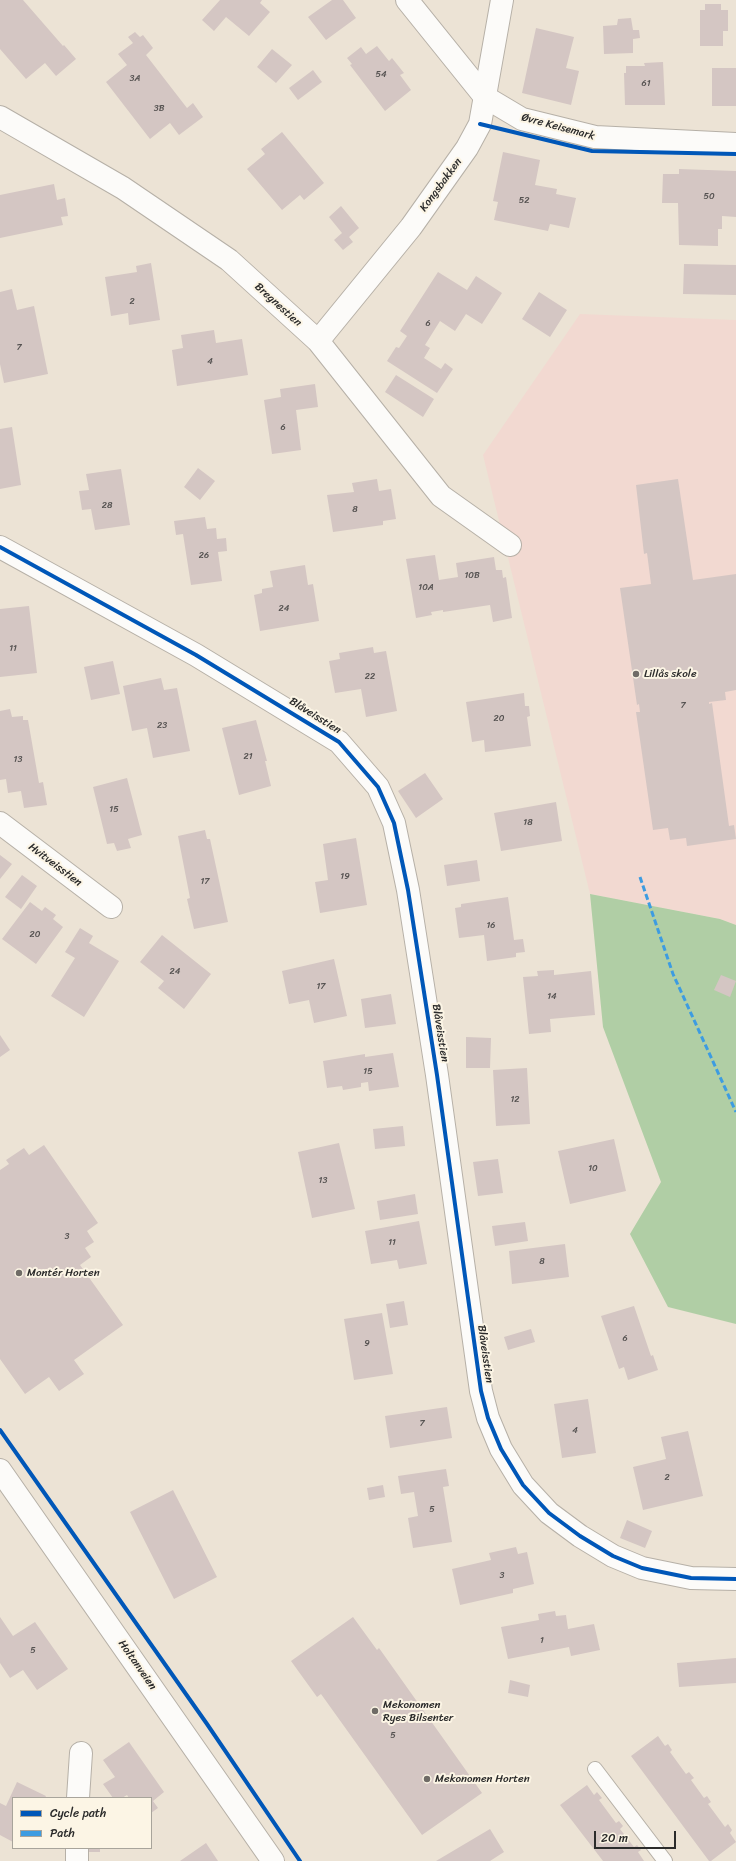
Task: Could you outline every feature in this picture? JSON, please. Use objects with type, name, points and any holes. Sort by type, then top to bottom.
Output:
[{"type":"street","name":"Øvre Keisemark","points":[[407,0],[485,97],[522,119],[595,137],[736,144]]},
{"type":"street","name":"Kongsbakken","points":[[318,341],[410,227],[467,148],[480,124],[502,0]]},
{"type":"street","name":"Bregnestien","points":[[0,117],[123,188],[229,260],[318,341],[441,496],[510,545]]},
{"type":"street","name":"Blåveisstien","points":[[0,547],[196,655],[333,738],[339,742],[378,787],[394,822],[408,890],[437,1075],[481,1391],[488,1418],[501,1448],[523,1485],[549,1514],[580,1536],[613,1556],[642,1568],[691,1578],[736,1579]]},
{"type":"street","name":"Hvitveisstien","points":[[0,823],[111,907]]},
{"type":"street","name":"Holtanveien","points":[[0,1470],[273,1861]]},
{"type":"street","points":[[78,1797],[81,1753]]},
{"type":"street","points":[[77,1849],[77,1861]]},
{"type":"lane","points":[[595,1769],[665,1861]]},
{"type":"shaded area","name":"Lillås skole","points":[[580,314],[736,320],[736,925],[720,919],[590,894],[483,455]]},
{"type":"green space","points":[[590,894],[720,919],[736,925],[736,1324],[668,1307],[630,1234],[661,1182],[603,1027]]},
{"type":"building","points":[[0,0],[23,0],[76,59],[56,76],[45,63],[26,79],[0,49]]},
{"type":"building","points":[[220,0],[262,0],[260,3],[270,12],[249,36],[226,17],[214,31],[202,20]]},
{"type":"building","points":[[332,0],[343,0],[356,18],[326,40],[308,17]]},
{"type":"building","points":[[705,4],[721,4],[721,10],[728,10],[728,31],[723,31],[723,46],[700,46],[700,10],[705,10]]},
{"type":"building","points":[[631,18],[633,30],[639,30],[640,38],[633,39],[633,53],[604,54],[603,26],[617,25],[618,19]]},
{"type":"building","points":[[536,28],[574,37],[566,68],[579,71],[571,105],[522,93]]},
{"type":"building","points":[[135,32],[140,37],[143,35],[153,48],[146,55],[187,108],[193,103],[203,117],[179,135],[170,123],[150,139],[106,82],[127,65],[118,54],[133,43],[128,37]]},
{"type":"building","points":[[377,46],[389,61],[392,58],[404,73],[400,75],[411,90],[385,111],[350,65],[352,64],[347,58],[361,47],[366,54]]},
{"type":"building","points":[[272,49],[292,65],[276,83],[257,67]]},
{"type":"building","points":[[663,62],[665,105],[625,105],[624,73],[626,73],[626,66],[645,66],[644,63]]},
{"type":"building","points":[[712,68],[736,68],[736,106],[712,106]]},
{"type":"building","points":[[313,70],[322,82],[298,100],[289,88]]},
{"type":"building","points":[[282,132],[324,183],[304,200],[300,195],[282,210],[247,169],[265,154],[261,149]]},
{"type":"building","points":[[503,152],[540,160],[535,185],[557,189],[556,194],[576,198],[569,228],[550,224],[548,231],[494,220],[498,202],[493,201]]},
{"type":"building","points":[[679,169],[736,171],[736,217],[722,216],[722,229],[718,229],[718,246],[679,245],[678,203],[662,203],[663,174],[679,174]]},
{"type":"building","points":[[54,184],[57,200],[65,198],[68,216],[61,217],[63,225],[0,238],[0,195]]},
{"type":"building","points":[[341,206],[359,228],[349,237],[353,242],[343,250],[334,240],[342,233],[329,217]]},
{"type":"building","points":[[151,263],[160,320],[129,325],[128,313],[111,316],[105,277],[137,272],[136,266]]},
{"type":"building","points":[[684,264],[736,265],[736,295],[683,294]]},
{"type":"building","points":[[438,272],[467,290],[476,276],[502,293],[482,324],[466,314],[455,331],[440,321],[425,345],[430,348],[424,358],[441,369],[445,363],[453,369],[437,393],[387,361],[396,347],[399,348],[407,336],[400,331]]},
{"type":"building","points":[[12,289],[17,310],[34,306],[48,374],[4,383],[0,364],[0,292]]},
{"type":"building","points":[[539,292],[567,310],[550,337],[522,319]]},
{"type":"building","points":[[214,330],[216,343],[242,339],[248,375],[177,386],[172,350],[183,348],[181,335]]},
{"type":"building","points":[[396,375],[434,399],[423,417],[385,392]]},
{"type":"building","points":[[315,384],[318,407],[296,410],[301,450],[272,454],[264,400],[281,397],[280,389]]},
{"type":"building","points":[[12,427],[21,485],[0,489],[0,429]]},
{"type":"building","points":[[198,468],[215,481],[200,500],[184,487]]},
{"type":"building","points":[[121,469],[130,525],[95,530],[91,509],[82,510],[79,491],[89,490],[86,474]]},
{"type":"building","points":[[377,479],[379,491],[391,489],[396,519],[383,521],[383,525],[333,532],[327,495],[354,492],[352,483]]},
{"type":"building","points":[[678,479],[693,580],[736,574],[736,690],[725,692],[726,700],[709,702],[709,704],[712,703],[729,826],[734,825],[736,839],[687,846],[686,838],[670,840],[668,828],[653,830],[636,712],[640,712],[639,704],[637,705],[620,588],[651,584],[647,553],[644,554],[636,485]]},
{"type":"building","points":[[205,517],[207,529],[216,528],[217,539],[226,538],[227,551],[218,552],[222,581],[191,585],[183,534],[176,535],[174,521]]},
{"type":"building","points":[[435,555],[439,580],[458,577],[456,563],[494,557],[496,570],[502,570],[503,578],[506,577],[512,618],[493,622],[490,605],[443,612],[443,610],[431,612],[432,615],[416,618],[406,559]]},
{"type":"building","points":[[305,565],[308,585],[313,584],[319,621],[260,631],[254,595],[262,593],[262,589],[273,587],[270,571]]},
{"type":"building","points":[[29,606],[37,673],[0,677],[0,609]]},
{"type":"building","points":[[373,647],[374,653],[386,651],[397,711],[366,717],[361,689],[335,693],[329,661],[340,659],[339,653]]},
{"type":"building","points":[[113,661],[120,694],[91,700],[84,667]]},
{"type":"building","points":[[161,678],[164,690],[177,688],[190,751],[153,758],[147,728],[132,731],[123,686]]},
{"type":"building","points":[[524,693],[525,706],[529,706],[530,716],[527,717],[531,746],[485,752],[484,740],[472,742],[466,702]]},
{"type":"building","points":[[10,709],[12,717],[23,716],[23,720],[28,720],[39,783],[43,782],[47,805],[24,808],[21,791],[8,793],[6,779],[0,780],[0,711]]},
{"type":"building","points":[[256,720],[267,761],[265,761],[271,786],[239,795],[222,728]]},
{"type":"building","points":[[425,773],[443,799],[416,818],[398,791]]},
{"type":"building","points":[[127,778],[142,835],[128,839],[131,848],[117,851],[114,843],[107,844],[93,787]]},
{"type":"building","points":[[556,802],[562,841],[501,851],[494,813]]},
{"type":"building","points":[[205,830],[207,839],[210,839],[228,922],[194,929],[187,899],[190,898],[178,836]]},
{"type":"building","points":[[356,838],[367,905],[320,913],[315,882],[328,880],[323,844]]},
{"type":"building","points":[[0,855],[12,864],[0,879]]},
{"type":"building","points":[[477,860],[480,881],[447,886],[444,865]]},
{"type":"building","points":[[22,875],[37,886],[21,909],[5,897]]},
{"type":"building","points":[[508,897],[514,940],[523,939],[525,952],[516,953],[516,957],[487,961],[484,935],[459,938],[455,908],[461,907],[461,904]]},
{"type":"building","points":[[30,902],[42,911],[45,907],[56,915],[53,919],[63,927],[36,964],[2,939]]},
{"type":"building","points":[[80,928],[93,936],[89,943],[119,961],[84,1017],[51,996],[75,958],[65,952]]},
{"type":"building","points":[[162,935],[211,974],[184,1009],[158,988],[164,981],[140,962]]},
{"type":"building","points":[[334,959],[347,1016],[314,1023],[309,1000],[289,1004],[282,971]]},
{"type":"building","points":[[554,970],[554,975],[591,971],[595,1015],[550,1019],[551,1032],[529,1034],[523,977],[538,976],[537,971]]},
{"type":"building","points":[[721,975],[736,981],[730,997],[714,990]]},
{"type":"building","points":[[391,994],[396,1024],[365,1028],[361,999]]},
{"type":"building","points":[[0,1035],[10,1050],[0,1057]]},
{"type":"building","points":[[466,1037],[491,1038],[490,1068],[466,1068]]},
{"type":"building","points":[[393,1053],[399,1087],[369,1091],[368,1082],[361,1083],[361,1087],[343,1090],[342,1086],[327,1088],[323,1061],[365,1054],[365,1057]]},
{"type":"building","points":[[527,1068],[530,1124],[496,1126],[493,1070]]},
{"type":"building","points":[[403,1126],[405,1146],[375,1149],[373,1129]]},
{"type":"building","points":[[614,1139],[626,1191],[570,1204],[558,1151]]},
{"type":"building","points":[[339,1143],[355,1209],[312,1218],[298,1152]]},
{"type":"building","points":[[44,1145],[98,1223],[87,1231],[94,1242],[85,1248],[91,1257],[80,1265],[123,1325],[74,1360],[84,1374],[59,1391],[49,1377],[25,1394],[0,1359],[0,1170],[9,1164],[6,1160],[24,1148],[29,1155]]},
{"type":"building","points":[[498,1159],[503,1193],[478,1196],[473,1162]]},
{"type":"building","points":[[415,1194],[418,1214],[380,1220],[377,1201]]},
{"type":"building","points":[[419,1221],[427,1264],[399,1269],[397,1260],[371,1264],[365,1231]]},
{"type":"building","points":[[525,1222],[528,1241],[495,1246],[492,1226]]},
{"type":"building","points":[[565,1244],[569,1277],[512,1284],[509,1251]]},
{"type":"building","points":[[404,1301],[408,1325],[390,1328],[386,1304]]},
{"type":"building","points":[[634,1306],[651,1356],[653,1355],[658,1370],[628,1380],[624,1367],[619,1369],[601,1316]]},
{"type":"building","points":[[382,1313],[393,1374],[354,1380],[344,1319]]},
{"type":"building","points":[[531,1329],[535,1342],[508,1350],[504,1337]]},
{"type":"building","points":[[588,1399],[596,1453],[562,1458],[554,1404]]},
{"type":"building","points":[[447,1407],[452,1438],[390,1448],[385,1416]]},
{"type":"building","points":[[688,1431],[703,1496],[643,1510],[633,1467],[666,1459],[661,1437]]},
{"type":"building","points":[[446,1469],[449,1486],[443,1487],[452,1542],[413,1548],[408,1518],[418,1516],[414,1492],[401,1494],[398,1476]]},
{"type":"building","points":[[383,1485],[385,1497],[369,1500],[367,1488]]},
{"type":"building","points":[[173,1490],[217,1577],[174,1599],[130,1512]]},
{"type":"building","points":[[627,1520],[652,1531],[645,1548],[620,1538]]},
{"type":"building","points":[[516,1547],[518,1554],[527,1552],[534,1584],[513,1589],[513,1593],[460,1605],[452,1569],[491,1560],[489,1553]]},
{"type":"building","points":[[555,1611],[556,1616],[566,1615],[568,1629],[594,1624],[600,1650],[571,1656],[569,1647],[508,1659],[501,1627],[539,1620],[538,1614]]},
{"type":"building","points":[[0,1617],[13,1636],[35,1622],[68,1669],[37,1690],[23,1670],[10,1678],[0,1663]]},
{"type":"building","points":[[353,1617],[377,1650],[379,1648],[482,1793],[422,1835],[321,1694],[317,1697],[291,1661]]},
{"type":"building","points":[[736,1658],[736,1683],[679,1687],[677,1663]]},
{"type":"building","points":[[510,1680],[530,1685],[528,1697],[508,1693]]},
{"type":"building","points":[[658,1736],[665,1746],[668,1744],[672,1750],[670,1752],[686,1774],[689,1772],[694,1778],[691,1780],[704,1798],[707,1796],[711,1802],[708,1804],[725,1827],[728,1824],[732,1830],[730,1833],[736,1842],[711,1861],[709,1861],[631,1756]]},
{"type":"building","points":[[129,1742],[164,1792],[153,1801],[158,1808],[152,1812],[152,1797],[128,1797],[127,1795],[124,1797],[112,1797],[103,1784],[115,1777],[103,1760]]},
{"type":"building","points":[[17,1782],[46,1796],[12,1797],[12,1841],[0,1835],[0,1803],[6,1806]]},
{"type":"building","points":[[587,1785],[594,1795],[597,1792],[602,1798],[599,1800],[616,1823],[619,1821],[623,1826],[620,1829],[634,1847],[637,1845],[641,1850],[638,1852],[644,1861],[603,1861],[560,1805]]},
{"type":"building","points":[[490,1829],[504,1852],[490,1861],[436,1861]]},
{"type":"building","points":[[206,1843],[218,1861],[180,1861]]},
{"type":"building","points":[[86,1849],[100,1849],[100,1852],[86,1852]]},
{"type":"marked path","points":[[640,877],[673,974],[736,1112]]},
{"type":"cycle path","points":[[480,124],[592,151],[736,154]]},
{"type":"cycle path","points":[[0,547],[196,655],[339,742],[378,787],[394,823],[408,890],[437,1075],[481,1391],[488,1418],[501,1449],[523,1485],[549,1513],[580,1536],[613,1556],[642,1568],[691,1578],[736,1579]]},
{"type":"cycle path","points":[[0,1430],[207,1724],[300,1861]]},
{"type":"place","name":"Lillås skole","points":[[636,674]]},
{"type":"place","name":"Montér Horten","points":[[19,1273]]},
{"type":"place","name":"Mekonomen Ryes Bilsenter","points":[[375,1711]]},
{"type":"place","name":"Mekonomen Horten","points":[[427,1779]]}]
